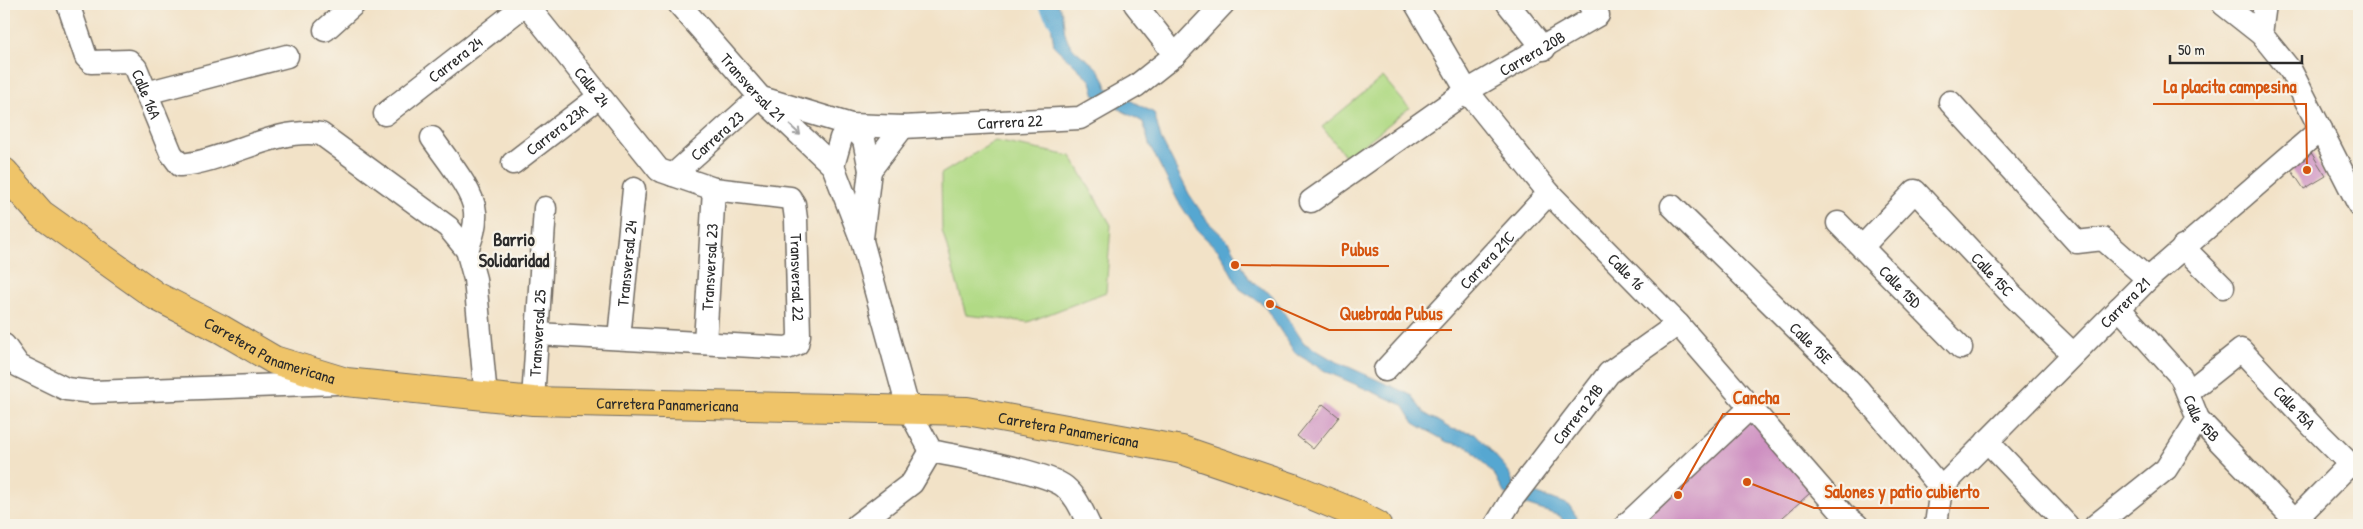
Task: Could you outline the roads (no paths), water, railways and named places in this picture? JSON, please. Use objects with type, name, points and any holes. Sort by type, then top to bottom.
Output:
[{"type":"highway","name":"Carretera Panamericana","points":[[4,172],[42,214],[156,296],[221,329],[274,360],[346,382],[486,397],[533,400],[908,408],[967,411],[1182,450],[1294,488],[1352,512],[1376,525]]},
{"type":"street","name":"Calle 16A","points":[[68,4],[86,57],[91,62],[128,61],[136,68],[171,153],[180,165],[196,163],[282,136],[305,132],[322,134],[448,227],[467,250]]},
{"type":"street","points":[[325,30],[354,4]]},
{"type":"street","name":"Calle 24","points":[[526,4],[600,96],[666,172]]},
{"type":"street","name":"Carrera 24","points":[[385,114],[526,4]]},
{"type":"street","name":"Transversal 21","points":[[680,4],[760,97],[833,166],[862,242],[908,408],[932,451]]},
{"type":"street","points":[[1135,4],[1175,55]]},
{"type":"street","name":"Carrera 22","points":[[760,97],[851,125],[903,127],[1080,118],[1136,86],[1175,55],[1223,4]]},
{"type":"street","name":"Calle 16","points":[[1416,4],[1467,92],[1549,193],[1678,324],[1844,515],[1857,525]]},
{"type":"street","points":[[1508,4],[1544,49]]},
{"type":"street","points":[[2223,4],[2250,20],[2291,71],[2359,205]]},
{"type":"street","points":[[2250,20],[2265,4]]},
{"type":"street","name":"Carrera 20B","points":[[1311,201],[1467,92],[1544,49],[1594,10]]},
{"type":"street","points":[[146,93],[287,56]]},
{"type":"street","name":"Carrera 23A","points":[[513,163],[600,96]]},
{"type":"street","name":"Carrera 23","points":[[666,172],[760,97]]},
{"type":"street","points":[[1950,102],[2077,242],[2103,238],[2148,279]]},
{"type":"street","points":[[833,166],[842,138],[851,125]]},
{"type":"street","name":"Transversal 21","points":[[851,125],[864,140],[870,170],[862,242]]},
{"type":"street","points":[[870,170],[903,127]]},
{"type":"street","name":"Carrera 21","points":[[1940,488],[2148,279],[2320,129]]},
{"type":"street","points":[[432,138],[472,198],[475,210],[474,230],[467,250],[475,280],[486,397]]},
{"type":"street","points":[[666,172],[714,189]]},
{"type":"street","name":"Transversal 24","points":[[618,338],[634,189]]},
{"type":"street","name":"Transversal 22","points":[[705,343],[787,348],[797,344],[799,335],[794,204],[790,198],[714,189]]},
{"type":"street","name":"Transversal 23","points":[[705,343],[714,189]]},
{"type":"street","name":"Calle 15C","points":[[1862,247],[1915,191],[2013,296],[2073,354]]},
{"type":"street","name":"Carrera 21C","points":[[1385,370],[1549,193]]},
{"type":"street","name":"Calle 15E","points":[[1672,206],[1858,389],[1940,488]]},
{"type":"street","name":"Transversal 25","points":[[533,400],[545,208]]},
{"type":"street","name":"Calle 15D","points":[[1838,223],[1961,348]]},
{"type":"street","points":[[2183,247],[2223,287]]},
{"type":"street","name":"Calle 15B","points":[[2119,308],[2181,377],[2198,419],[2293,523]]},
{"type":"street","name":"Carrera 21B","points":[[1496,525],[1512,499],[1609,373],[1678,324]]},
{"type":"street","points":[[537,334],[705,343]]},
{"type":"street","points":[[4,345],[18,366],[66,388],[93,392],[346,382]]},
{"type":"street","name":"Calle 15A","points":[[2188,392],[2241,350],[2313,428],[2355,466],[2293,523]]},
{"type":"street","points":[[1626,525],[1751,407]]},
{"type":"street","points":[[2107,522],[2166,469],[2198,419]]},
{"type":"street","points":[[1987,441],[2067,525]]},
{"type":"street","points":[[857,525],[912,483],[932,451],[1037,474],[1063,485],[1076,498],[1089,525]]},
{"type":"street","points":[[1939,523],[1940,488]]},
{"type":"water","points":[[1040,4],[1057,4],[1062,13],[1068,41],[1078,53],[1100,72],[1107,88],[1154,113],[1161,139],[1189,194],[1208,222],[1230,243],[1250,280],[1272,295],[1304,343],[1333,360],[1411,395],[1424,413],[1451,429],[1475,433],[1507,469],[1514,484],[1569,505],[1582,525],[1566,525],[1560,516],[1523,504],[1504,493],[1496,477],[1468,446],[1447,442],[1414,423],[1403,405],[1327,372],[1295,353],[1263,304],[1240,289],[1219,251],[1198,231],[1178,201],[1149,144],[1143,122],[1095,96],[1091,81],[1054,46],[1050,16]]},
{"type":"waterway","points":[[1039,4],[1053,26]]},
{"type":"place","name":"La placita campesina","points":[[2307,170]]},
{"type":"place","name":"Pubus","points":[[1235,265]]},
{"type":"place","name":"Quebrada Pubus","points":[[1270,304]]},
{"type":"place","name":"Salones y patio cubierto","points":[[1747,482]]},
{"type":"place","name":"Cancha","points":[[1678,495]]},
{"type":"district","name":"Barrio Solidaridad","points":[[514,249]]}]
